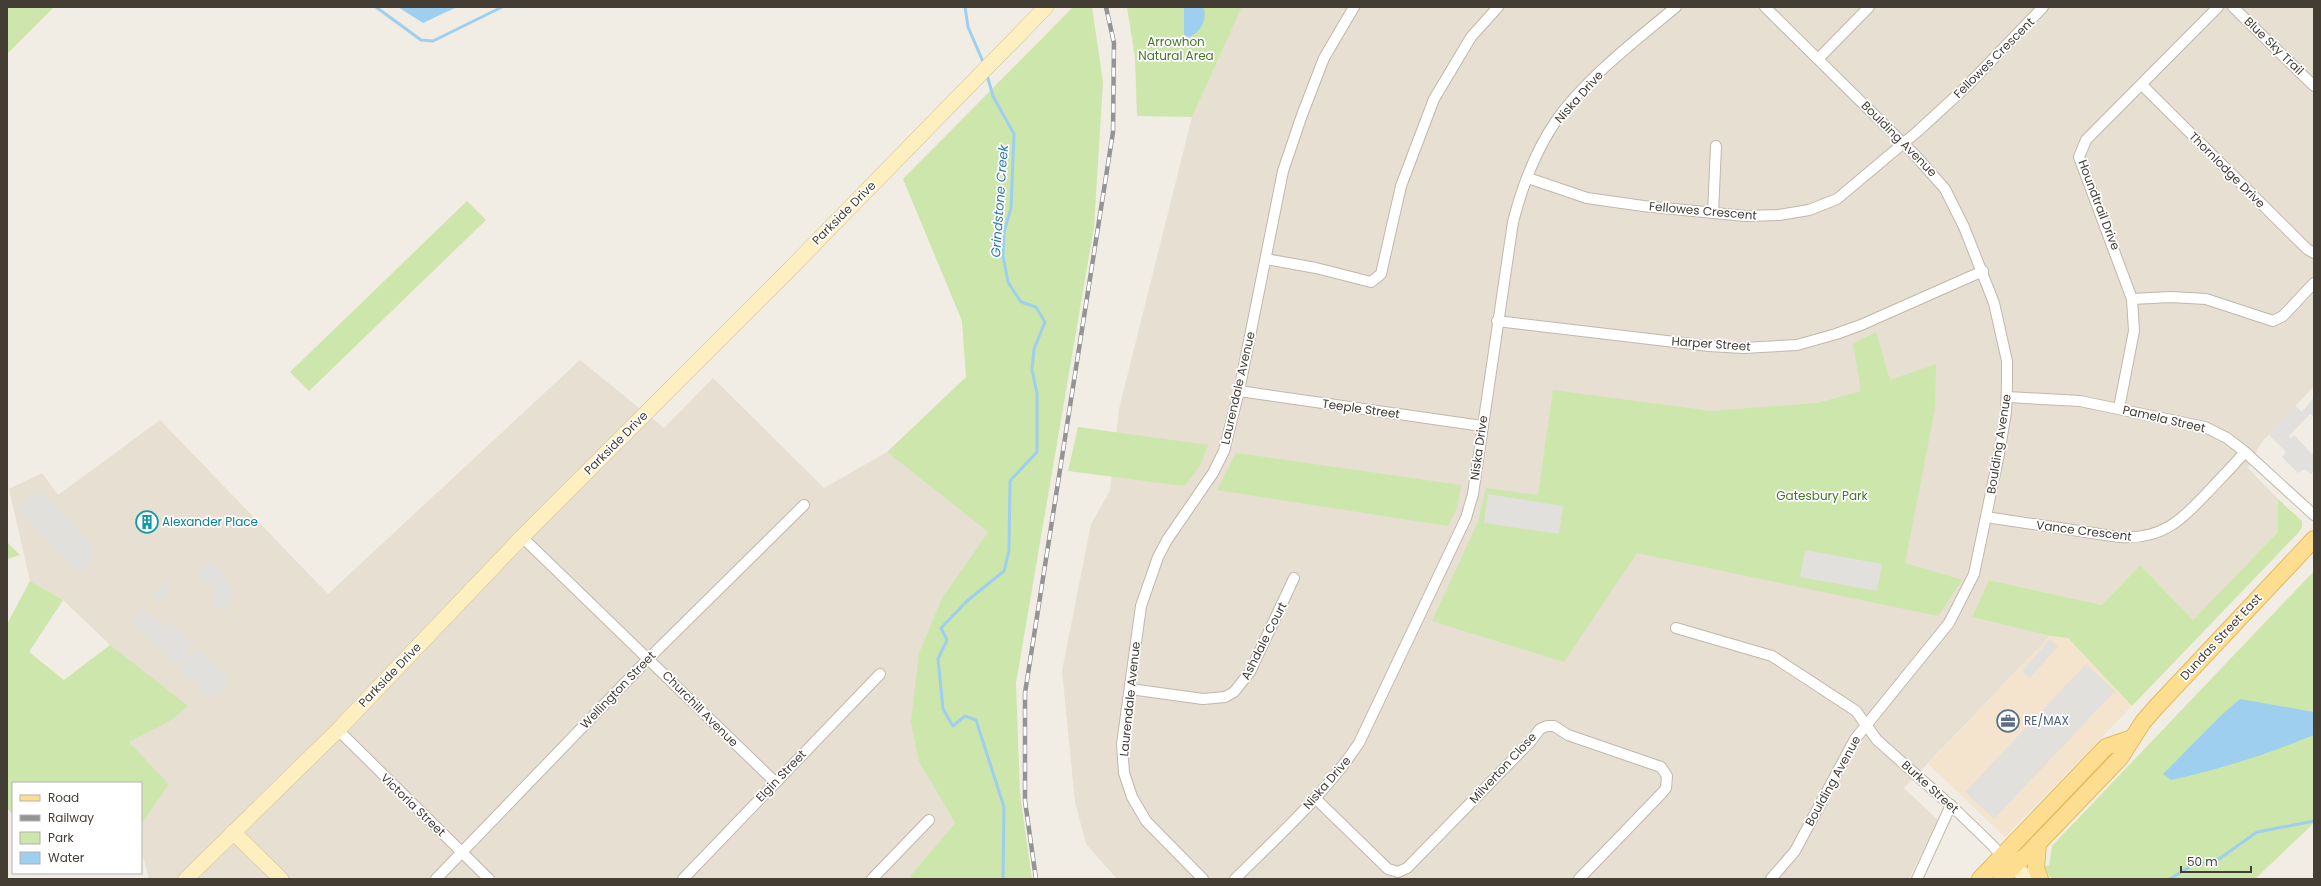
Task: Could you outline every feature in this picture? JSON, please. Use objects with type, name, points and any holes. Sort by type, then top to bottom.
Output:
[{"type":"main road","name":"Parkside Drive","points":[[186,879],[338,730],[522,537],[1046,7]]},
{"type":"main road","name":"Dundas Street East","points":[[1980,879],[2005,867],[2038,843],[2120,758],[2132,738],[2156,706],[2314,539]]},
{"type":"main road","name":"Dundas Street East","points":[[2005,867],[2106,746],[2132,738]]},
{"type":"main road","points":[[233,832],[280,879]]},
{"type":"main road","points":[[2038,843],[2035,858],[2036,868],[2040,879]]},
{"type":"main road","points":[[2005,867],[2029,879]]},
{"type":"street","name":"Laurendale Avenue","points":[[1203,879],[1152,829],[1138,809],[1127,786],[1123,764],[1122,744],[1141,606],[1152,571],[1167,540],[1219,463],[1228,439],[1283,171],[1302,115],[1324,58],[1354,7]]},
{"type":"street","points":[[1266,259],[1316,268],[1371,282],[1381,274],[1401,186],[1434,99],[1471,37],[1498,7]]},
{"type":"street","name":"Niska Drive","points":[[1235,879],[1315,798],[1345,765],[1365,732],[1466,518],[1473,494],[1497,321],[1513,222],[1528,178],[1556,120],[1589,83],[1676,7]]},
{"type":"street","name":"Boulding Avenue","points":[[1765,7],[1904,144],[1937,178],[1945,189],[1982,271],[2000,323],[2007,361],[2007,397],[1986,517],[1974,574],[1955,613],[1933,644],[1866,724],[1843,758],[1795,851],[1771,879]]},
{"type":"street","points":[[1818,59],[1869,7]]},
{"type":"street","name":"Fellowes Crescent","points":[[1528,178],[1587,198],[1713,213],[1760,216],[1797,212],[1822,205],[1849,190],[1904,144],[1967,86],[2043,7]]},
{"type":"street","name":"Houndtrail Drive","points":[[2119,408],[2134,331],[2132,300],[2079,156],[2082,145],[2086,140],[2218,7]]},
{"type":"street","name":"Blue Sky Trail","points":[[2233,7],[2314,86]]},
{"type":"street","name":"Thornlodge Drive","points":[[2142,85],[2307,249],[2314,253]]},
{"type":"street","points":[[1713,213],[1716,146]]},
{"type":"street","name":"Harper Street","points":[[1497,321],[1709,346],[1743,348],[1797,344],[1861,325],[1982,271]]},
{"type":"street","points":[[2132,300],[2171,297],[2206,299],[2273,321],[2279,320],[2314,283]]},
{"type":"street","name":"Teeple Street","points":[[1239,391],[1482,426]]},
{"type":"street","name":"Pamela Street","points":[[2007,397],[2080,401],[2119,408],[2205,428],[2227,438],[2245,452],[2314,515]]},
{"type":"street","name":"Vance Crescent","points":[[1986,517],[2120,537],[2147,536],[2162,531],[2180,520],[2245,452]]},
{"type":"street","name":"Wellington Street","points":[[436,879],[649,658],[804,505]]},
{"type":"street","name":"Churchill Avenue","points":[[522,537],[649,658],[775,782]]},
{"type":"street","name":"Ashdale Court","points":[[1130,689],[1203,699],[1225,696],[1234,692],[1242,684],[1250,672],[1294,578]]},
{"type":"street","name":"Burke Street","points":[[1676,628],[1772,656],[1856,711],[1877,740],[1951,805],[1993,846],[2005,867]]},
{"type":"street","name":"Elgin Street","points":[[683,879],[880,674]]},
{"type":"street","name":"Milverton Close","points":[[1315,798],[1388,869],[1398,872],[1407,868],[1531,741],[1535,734],[1547,726],[1554,726],[1568,735],[1661,767],[1667,776],[1666,788],[1662,793],[1579,879]]},
{"type":"street","name":"Victoria Street","points":[[338,730],[489,879]]},
{"type":"street","points":[[1917,879],[1951,805]]},
{"type":"street","points":[[872,879],[929,820]]},
{"type":"shaded area","points":[[1242,7],[2314,7],[2314,386],[2261,443],[2248,468],[2278,499],[2278,532],[2193,620],[2140,565],[2102,605],[1989,580],[1972,617],[2050,636],[1904,788],[1938,820],[1909,879],[1117,879],[1086,844],[1075,802],[1062,671],[1091,524],[1110,491],[1119,409],[1192,117]]},
{"type":"shaded area","points":[[580,360],[664,428],[713,378],[824,488],[887,452],[988,532],[942,598],[919,653],[919,762],[955,823],[910,876],[912,879],[149,879],[142,853],[142,824],[169,784],[129,742],[170,721],[187,706],[110,645],[63,600],[30,581],[9,489],[42,473],[58,495],[160,420],[328,594]]},
{"type":"shaded area","points":[[2314,397],[2314,417],[2310,414],[2289,436],[2291,438],[2294,435],[2314,456],[2314,471],[2311,474],[2305,469],[2298,473],[2282,457],[2286,452],[2269,435],[2295,405],[2302,412]]},
{"type":"shaded area","points":[[40,491],[95,548],[89,554],[94,560],[80,573],[19,510],[26,503],[23,500],[31,493],[34,496]]},
{"type":"shaded area","points":[[1488,494],[1563,506],[1559,534],[1484,523]]},
{"type":"shaded area","points":[[1805,550],[1882,564],[1877,591],[1800,577]]},
{"type":"shaded area","points":[[209,559],[227,579],[231,588],[231,598],[226,612],[211,602],[214,594],[212,589],[197,572]]},
{"type":"shaded area","points":[[166,582],[171,587],[157,602],[153,597]]},
{"type":"shaded area","points":[[143,608],[162,627],[169,621],[193,644],[186,651],[191,656],[198,649],[228,679],[223,684],[226,687],[219,695],[215,692],[210,697],[179,668],[185,662],[181,658],[175,664],[130,621]]},
{"type":"shaded area","points":[[2050,636],[2068,638],[2132,706],[2005,837],[1928,764]]},
{"type":"shaded area","points":[[2050,639],[2058,646],[2030,678],[2022,671]]},
{"type":"shaded area","points":[[2086,664],[2115,691],[1994,819],[1965,792]]},
{"type":"green space","points":[[7,7],[54,7],[7,54]]},
{"type":"green space","points":[[1073,7],[1092,7],[1103,82],[1094,227],[1016,683],[1020,793],[1032,879],[912,879],[910,876],[955,823],[919,762],[911,722],[919,653],[942,598],[988,532],[887,452],[966,377],[962,321],[903,179]]},
{"type":"green space","name":"Arrowhon Natural Area","points":[[1127,7],[1242,7],[1192,117],[1137,116],[1135,58]]},
{"type":"green space","points":[[467,201],[486,220],[309,391],[290,372]]},
{"type":"green space","name":"Gatesbury Park","points":[[1876,332],[1890,380],[1936,364],[1935,408],[1905,563],[1962,580],[1938,616],[1637,553],[1564,662],[1432,621],[1478,522],[1486,488],[1538,495],[1553,390],[1711,411],[1818,403],[1861,391],[1853,344]]},
{"type":"green space","points":[[1078,427],[1208,445],[1200,466],[1184,486],[1068,471]]},
{"type":"green space","points":[[1236,453],[1461,485],[1457,508],[1448,526],[1217,490]]},
{"type":"green space","points":[[2278,499],[2302,521],[2302,527],[2298,533],[2132,706],[2068,638],[2050,636],[1972,617],[1989,580],[2102,605],[2140,565],[2193,620],[2278,532]]},
{"type":"green space","points":[[7,542],[20,555],[7,559]]},
{"type":"green space","points":[[2314,571],[2314,823],[2255,879],[2051,879],[2044,867],[2049,865],[2052,846]]},
{"type":"green space","points":[[30,581],[63,600],[29,652],[64,680],[110,645],[188,706],[170,721],[129,742],[169,784],[142,824],[142,782],[12,782],[12,814],[7,808],[7,624]]},
{"type":"water","points":[[398,7],[457,7],[423,23]]},
{"type":"water","points":[[1184,7],[1203,7],[1205,16],[1200,28],[1190,37],[1184,35]]},
{"type":"water","points":[[2240,699],[2314,712],[2314,735],[2261,755],[2208,771],[2171,780],[2163,774],[2210,726]]},
{"type":"waterway","name":"Grindstone Creek","points":[[376,7],[421,40],[433,41],[502,7]]},
{"type":"waterway","name":"Grindstone Creek","points":[[965,7],[968,27],[984,64]]},
{"type":"waterway","name":"Grindstone Creek","points":[[987,75],[993,96],[1014,134],[1011,208],[1004,232],[1003,256],[1008,282],[1021,302],[1036,307],[1045,322],[1034,349],[1032,370],[1037,393],[1037,452],[1010,481],[1009,551],[1004,571],[967,601],[941,628],[947,640],[938,659],[943,709],[953,726],[965,716],[976,720],[1004,807],[1003,879]]},
{"type":"waterway","name":"Grindstone Creek","points":[[2170,879],[2191,866],[2219,859],[2257,832],[2314,821]]},
{"type":"railway","points":[[1036,879],[1025,801],[1025,693],[1113,132],[1114,43],[1106,7]]},
{"type":"place","name":"Alexander Place","points":[[147,522]]},
{"type":"place","name":"RE/MAX","points":[[2008,721]]}]
